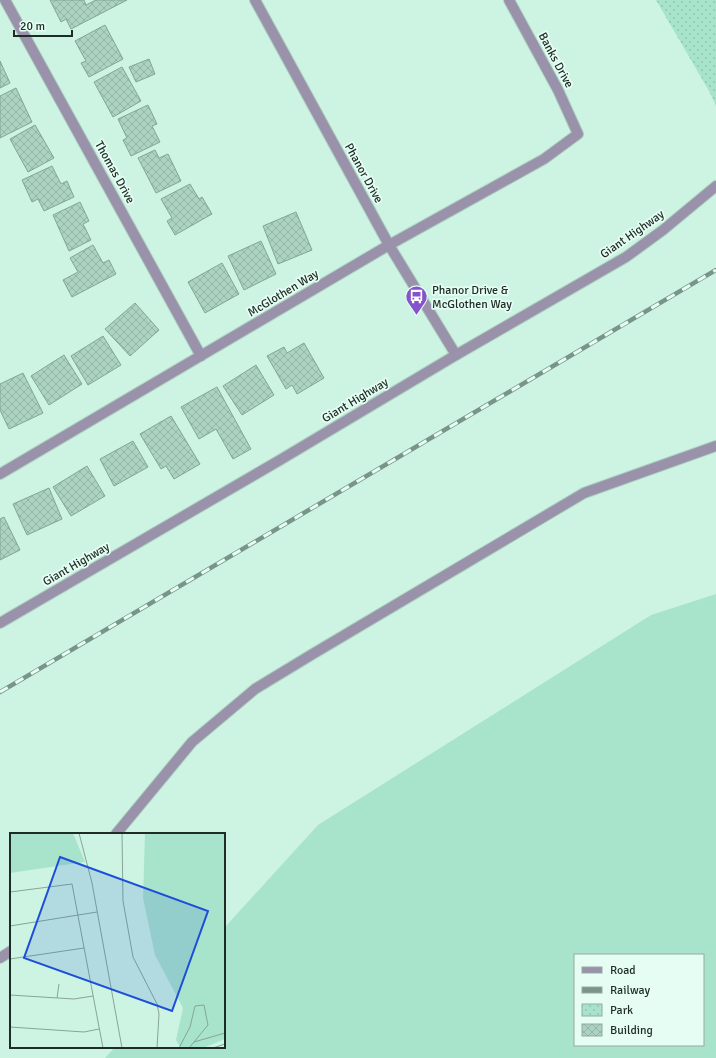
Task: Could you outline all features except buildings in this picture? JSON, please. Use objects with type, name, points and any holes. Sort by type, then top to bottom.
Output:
[{"type":"street","name":"Thomas Drive","points":[[5,0],[201,356]]},
{"type":"street","name":"Phanor Drive","points":[[255,0],[388,245],[456,355]]},
{"type":"street","name":"Banks Drive","points":[[509,0],[558,90],[578,134]]},
{"type":"street","name":"McGlothen Way","points":[[0,474],[388,245],[544,159],[578,134]]},
{"type":"street","name":"Giant Highway","points":[[0,623],[280,460],[456,355],[626,257],[663,230],[716,186]]},
{"type":"street","points":[[117,833],[192,742],[255,689],[584,493],[716,446]]},
{"type":"street","points":[[0,958],[10,952]]},
{"type":"green space","points":[[656,0],[716,0],[716,106],[709,91]]},
{"type":"green space","points":[[716,594],[716,1058],[105,1058],[114,1048],[225,1048],[225,927],[318,825],[651,615]]},
{"type":"railway","points":[[0,692],[716,270]]},
{"type":"place","name":"Phanor Drive & McGlothen Way","points":[[416,316]]}]
